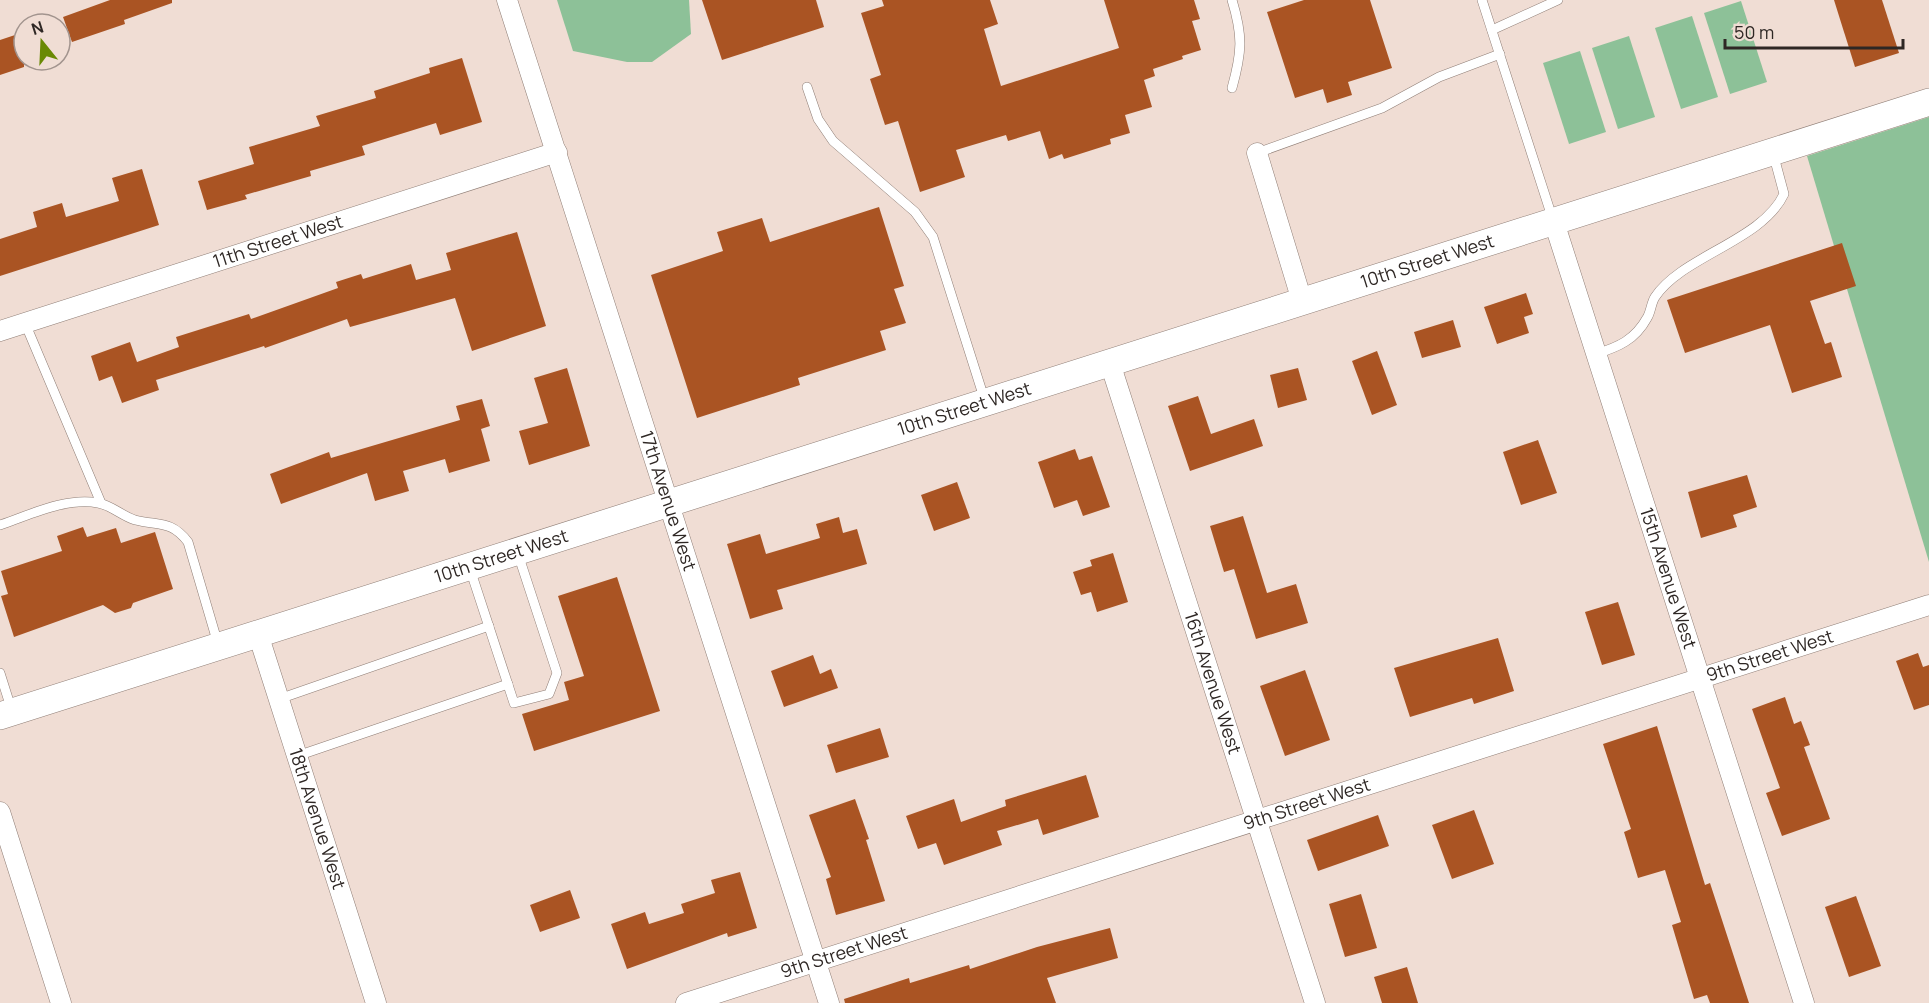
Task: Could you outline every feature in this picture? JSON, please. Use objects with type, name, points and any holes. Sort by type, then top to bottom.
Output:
[{"type":"street","name":"17th Avenue West","points":[[507,0],[829,1003]]},
{"type":"street","name":"10th Street West","points":[[6,714],[1929,102]]},
{"type":"street","name":"11th Street West","points":[[0,331],[557,152]]},
{"type":"street","points":[[1257,153],[1302,301]]},
{"type":"street","name":"15th Avenue West","points":[[1554,222],[1804,1003]]},
{"type":"street","name":"16th Avenue West","points":[[1110,363],[1315,1003]]},
{"type":"street","name":"9th Street West","points":[[686,1003],[1929,605]]},
{"type":"street","name":"18th Avenue West","points":[[258,634],[376,1003]]},
{"type":"street","points":[[0,812],[61,1003]]},
{"type":"lane","points":[[1232,0],[1240,26],[1242,48],[1232,88]]},
{"type":"lane","points":[[1482,0],[1554,222]]},
{"type":"lane","points":[[1492,30],[1558,0]]},
{"type":"lane","points":[[1257,153],[1382,108],[1439,77],[1500,54]]},
{"type":"lane","points":[[807,87],[818,119],[833,141],[915,212],[933,237],[986,403]]},
{"type":"lane","points":[[1596,354],[1624,345],[1638,332],[1648,317],[1655,297],[1674,279],[1764,220],[1778,208],[1784,194],[1772,152]]},
{"type":"lane","points":[[25,323],[101,503]]},
{"type":"lane","points":[[0,525],[76,501],[101,503],[135,520],[171,526],[179,531],[188,542],[218,646]]},
{"type":"lane","points":[[470,566],[514,703],[549,694],[557,673],[517,551]]},
{"type":"lane","points":[[278,699],[489,626]]},
{"type":"lane","points":[[0,673],[6,714]]},
{"type":"lane","points":[[297,756],[508,684]]},
{"type":"green space","points":[[557,0],[689,0],[691,34],[652,62],[627,62],[573,51]]},
{"type":"green space","points":[[1741,1],[1767,82],[1730,94],[1704,13]]},
{"type":"green space","points":[[1692,16],[1718,97],[1681,109],[1655,28]]},
{"type":"green space","points":[[1629,36],[1655,117],[1618,129],[1592,48]]},
{"type":"green space","points":[[1580,51],[1606,132],[1569,144],[1543,63]]},
{"type":"green space","points":[[1929,117],[1929,562],[1807,156]]},
{"type":"building","points":[[110,0],[172,0],[172,3],[124,20],[125,24],[72,42],[72,14]]},
{"type":"building","points":[[702,0],[816,0],[824,27],[722,60]]},
{"type":"building","points":[[882,0],[990,0],[998,24],[984,29],[1001,86],[1119,48],[1104,0],[1194,0],[1200,19],[1192,21],[1201,50],[1153,69],[1155,76],[1144,80],[1152,107],[1125,115],[1130,133],[1110,139],[1111,144],[1064,159],[1062,154],[1049,159],[1040,131],[1008,141],[1006,135],[956,150],[965,177],[920,192],[898,121],[885,125],[870,79],[881,75],[861,13],[884,6]]},
{"type":"building","points":[[1304,0],[1370,0],[1392,68],[1348,82],[1352,95],[1327,103],[1323,89],[1295,98],[1267,12]]},
{"type":"building","points":[[1834,0],[1882,0],[1899,53],[1855,67]]},
{"type":"building","points":[[12,36],[12,71],[0,75],[0,40]]},
{"type":"building","points":[[462,58],[482,122],[440,135],[436,123],[362,146],[365,155],[310,171],[311,176],[245,195],[247,199],[207,210],[198,181],[254,164],[249,147],[320,126],[316,116],[376,98],[374,91],[430,73],[429,68]]},
{"type":"building","points":[[142,169],[159,225],[0,276],[0,239],[37,227],[33,212],[62,203],[66,217],[119,201],[112,178]]},
{"type":"building","points":[[879,207],[904,286],[894,289],[906,323],[880,331],[886,350],[798,378],[800,385],[697,418],[651,275],[723,251],[717,232],[762,218],[770,242]]},
{"type":"building","points":[[517,232],[546,326],[472,351],[455,298],[350,327],[347,319],[265,348],[264,346],[156,380],[159,390],[122,403],[112,376],[99,381],[91,356],[130,342],[137,362],[179,347],[176,337],[249,314],[251,319],[338,288],[336,282],[361,274],[363,279],[411,264],[416,280],[451,270],[446,253]]},
{"type":"building","points":[[1842,243],[1856,286],[1810,301],[1825,344],[1831,342],[1842,377],[1792,393],[1770,325],[1685,353],[1667,300]]},
{"type":"building","points":[[1526,293],[1533,314],[1524,317],[1529,333],[1497,344],[1484,307]]},
{"type":"building","points":[[1453,320],[1461,347],[1422,358],[1414,332]]},
{"type":"building","points":[[1377,351],[1397,405],[1372,415],[1352,361]]},
{"type":"building","points":[[567,368],[590,446],[529,465],[519,431],[548,423],[534,378]]},
{"type":"building","points":[[1298,368],[1307,400],[1278,408],[1270,375]]},
{"type":"building","points":[[1198,396],[1211,434],[1254,419],[1263,446],[1190,471],[1168,406]]},
{"type":"building","points":[[482,399],[490,426],[481,429],[490,461],[449,473],[445,459],[403,471],[409,491],[375,501],[367,473],[281,504],[270,474],[329,452],[331,458],[460,420],[456,406]]},
{"type":"building","points":[[1538,440],[1557,493],[1521,505],[1503,452]]},
{"type":"building","points":[[1075,449],[1079,460],[1092,456],[1110,507],[1083,516],[1077,500],[1054,508],[1038,462]]},
{"type":"building","points":[[1747,475],[1757,507],[1733,515],[1737,527],[1701,538],[1688,492]]},
{"type":"building","points":[[957,482],[970,518],[934,531],[921,495]]},
{"type":"building","points":[[1243,516],[1267,593],[1296,584],[1308,623],[1256,639],[1234,569],[1224,572],[1210,526]]},
{"type":"building","points":[[839,517],[843,533],[857,529],[867,564],[777,590],[783,609],[750,619],[727,544],[760,534],[766,554],[820,538],[816,524]]},
{"type":"building","points":[[83,527],[87,537],[116,528],[121,543],[155,532],[173,589],[133,603],[131,608],[115,613],[103,605],[14,637],[1,596],[8,594],[1,571],[62,551],[57,536]]},
{"type":"building","points":[[1113,553],[1128,602],[1097,612],[1091,592],[1081,595],[1073,572],[1092,566],[1090,560]]},
{"type":"building","points":[[617,577],[660,711],[534,751],[522,714],[569,700],[564,682],[584,676],[558,596]]},
{"type":"building","points":[[1618,602],[1635,655],[1602,665],[1585,612]]},
{"type":"building","points":[[1498,638],[1514,691],[1474,704],[1472,698],[1410,717],[1394,668]]},
{"type":"building","points":[[1918,653],[1923,667],[1929,665],[1929,705],[1914,710],[1896,661]]},
{"type":"building","points":[[813,655],[820,674],[831,669],[838,688],[784,707],[771,671]]},
{"type":"building","points":[[1305,670],[1330,740],[1285,756],[1260,686]]},
{"type":"building","points":[[1785,697],[1794,724],[1801,721],[1810,745],[1804,747],[1830,819],[1782,836],[1766,793],[1780,788],[1752,709]]},
{"type":"building","points":[[1657,726],[1705,885],[1710,883],[1749,1003],[1710,1003],[1707,995],[1694,999],[1672,925],[1681,922],[1665,870],[1638,878],[1624,832],[1631,829],[1603,744]]},
{"type":"building","points":[[880,728],[889,757],[836,773],[827,745]]},
{"type":"building","points":[[1086,775],[1099,817],[1043,835],[1038,819],[997,831],[1002,845],[944,865],[936,843],[918,849],[906,816],[954,799],[961,822],[1006,806],[1005,800]]},
{"type":"building","points":[[855,799],[869,839],[866,840],[885,901],[836,915],[826,879],[831,877],[809,815]]},
{"type":"building","points":[[1474,810],[1494,864],[1452,879],[1432,825]]},
{"type":"building","points":[[1378,815],[1389,846],[1318,871],[1307,840]]},
{"type":"building","points":[[740,872],[757,928],[728,937],[727,933],[627,969],[611,924],[645,912],[649,924],[684,913],[681,904],[715,893],[711,880]]},
{"type":"building","points":[[570,890],[580,918],[540,932],[530,905]]},
{"type":"building","points":[[1361,894],[1377,948],[1345,957],[1329,904]]},
{"type":"building","points":[[1856,896],[1881,966],[1849,977],[1825,907]]},
{"type":"building","points":[[1110,928],[1118,958],[1047,978],[1056,1003],[845,1003],[844,999],[909,978],[910,983],[969,965],[970,969],[1037,947]]},
{"type":"building","points":[[1407,967],[1418,1003],[1382,1003],[1374,977]]}]
